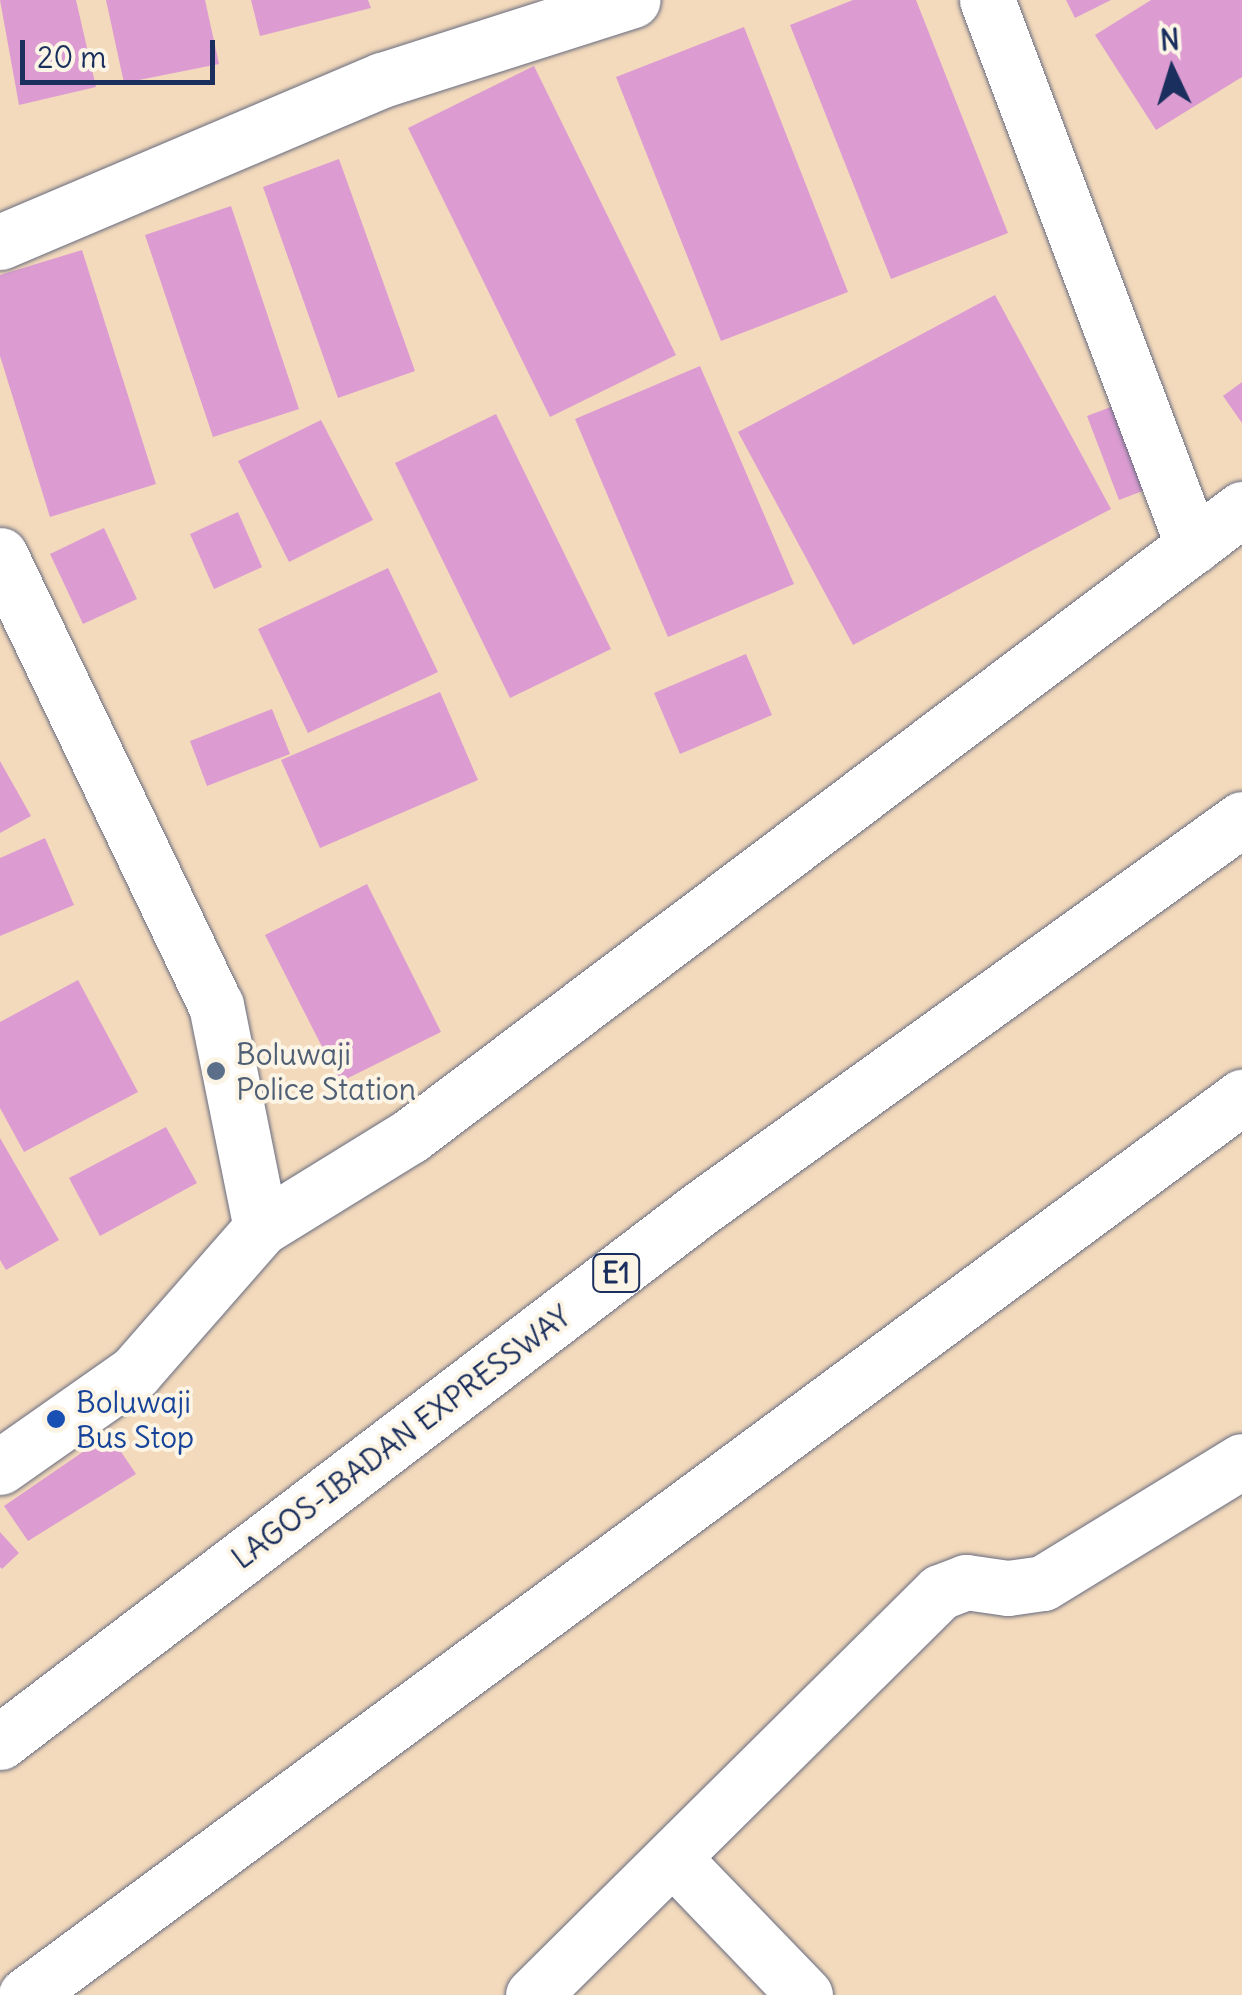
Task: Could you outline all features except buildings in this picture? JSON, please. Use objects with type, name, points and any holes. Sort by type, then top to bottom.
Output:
[{"type":"main road","points":[[0,242],[382,80],[633,0]]},
{"type":"main road","points":[[987,0],[1193,546]]},
{"type":"main road","points":[[0,1467],[134,1372],[261,1228],[410,1136],[1242,510]]},
{"type":"main road","points":[[0,555],[216,1005],[261,1228]]},
{"type":"main road","name":"LAGOS-IBADAN EXPRESSWAY","points":[[0,1742],[701,1208],[1242,819]]},
{"type":"main road","points":[[26,1995],[1242,1097]]},
{"type":"main road","points":[[533,1995],[674,1859],[834,1690],[940,1592],[966,1582],[1008,1588],[1043,1583],[1242,1461]]},
{"type":"main road","points":[[674,1859],[805,1995]]},
{"type":"place","name":"Boluwaji Police Station","points":[[216,1071]]},
{"type":"place","name":"Boluwaji Bus Stop","points":[[56,1419]]}]
